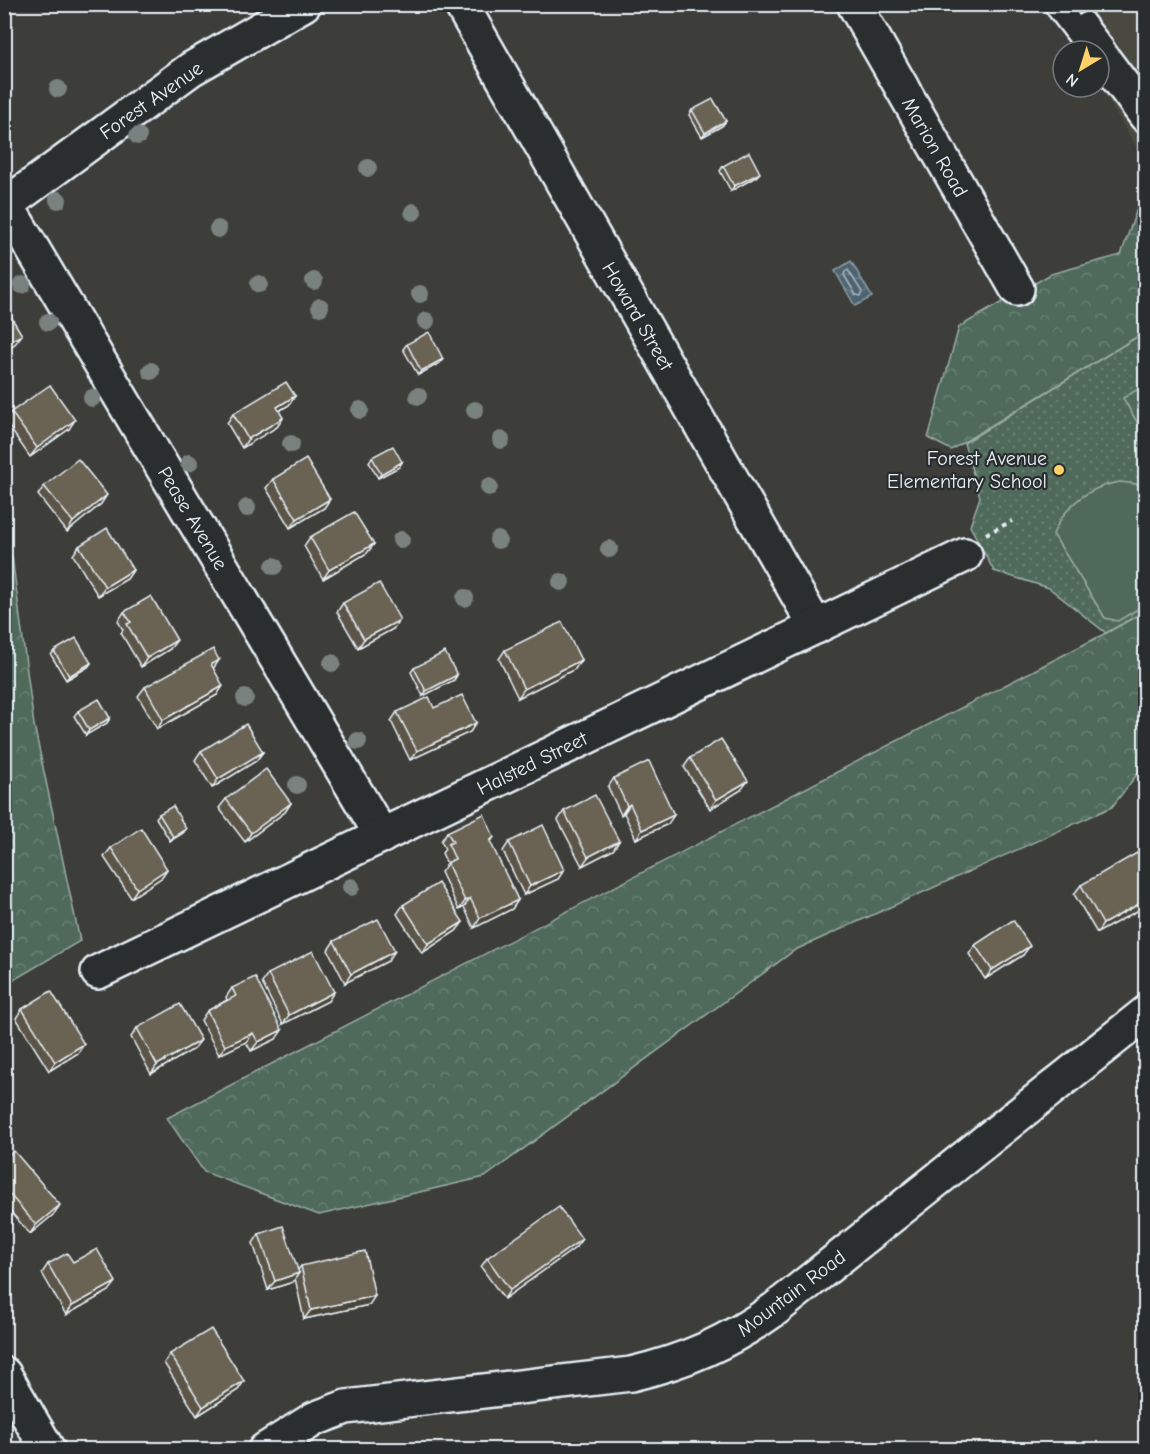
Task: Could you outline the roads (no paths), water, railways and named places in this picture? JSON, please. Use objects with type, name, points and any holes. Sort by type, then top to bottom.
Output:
[{"type":"street","name":"Forest Avenue","points":[[5,204],[191,69],[304,4]]},
{"type":"street","name":"Howard Street","points":[[461,4],[816,627]]},
{"type":"street","name":"Marion Road","points":[[854,4],[1017,289]]},
{"type":"street","points":[[1062,4],[1088,39]]},
{"type":"street","points":[[1111,70],[1146,117]]},
{"type":"street","name":"Pease Avenue","points":[[5,204],[382,836]]},
{"type":"street","name":"Halsted Street","points":[[98,972],[965,555]]},
{"type":"street","name":"Mountain Road","points":[[265,1449],[314,1419],[346,1407],[631,1374],[663,1367],[723,1343],[775,1309],[1146,1013]]},
{"type":"street","points":[[4,1374],[48,1449]]},
{"type":"water","points":[[851,261],[872,297],[855,306],[835,271]]},
{"type":"place","name":"Forest Avenue Elementary School","points":[[1059,470]]}]
